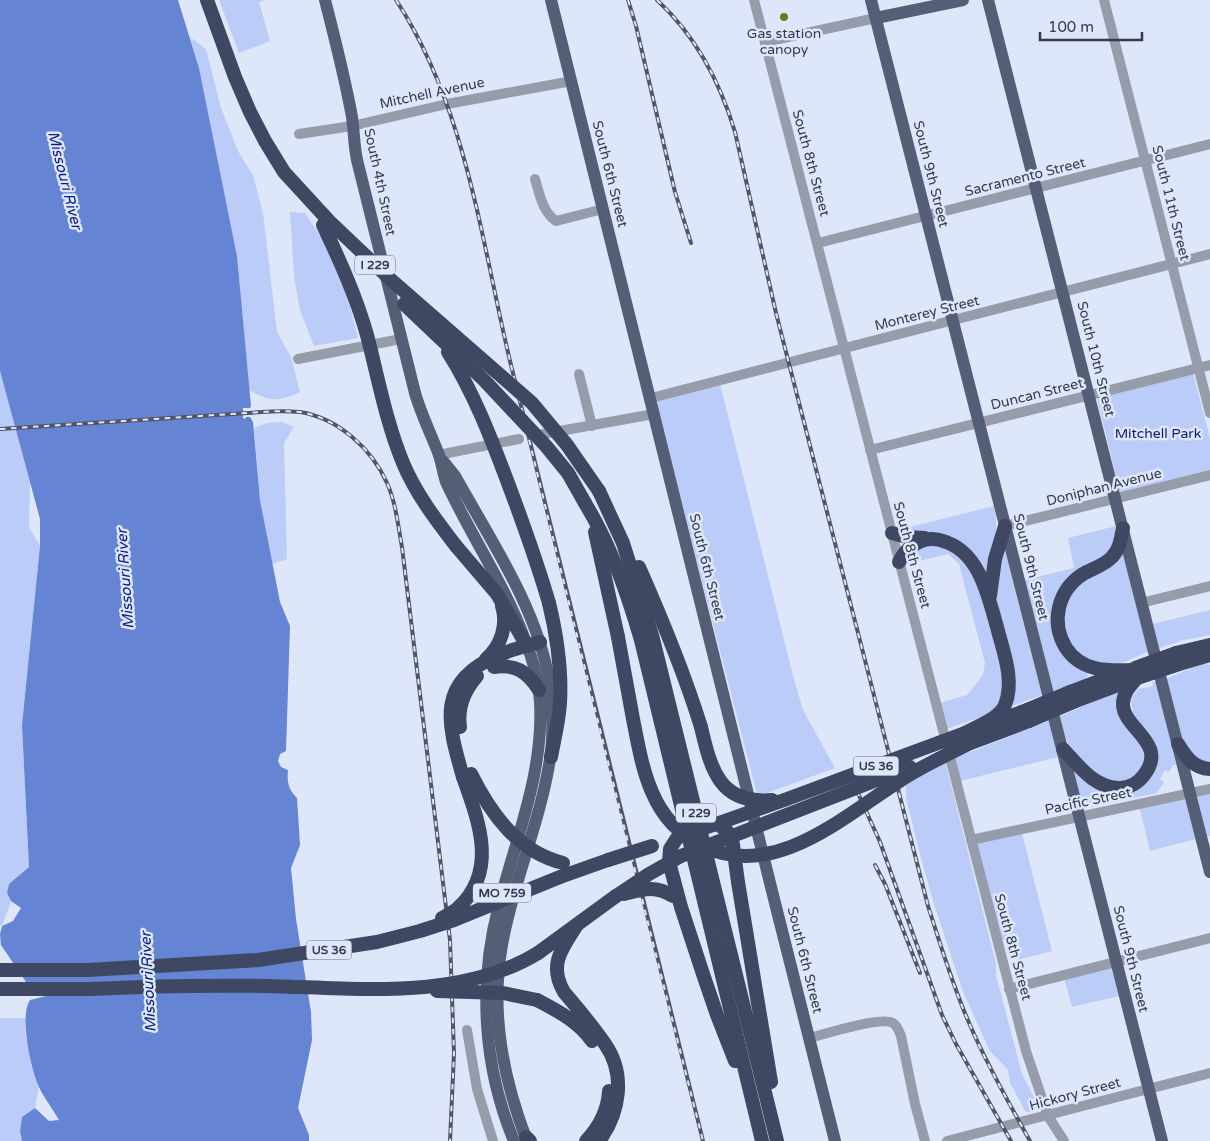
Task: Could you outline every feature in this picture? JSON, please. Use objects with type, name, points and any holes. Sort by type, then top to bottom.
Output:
[{"type":"highway","name":"I 229","points":[[207,0],[235,77],[265,141],[323,225],[497,394],[546,446],[568,473],[599,525],[627,593],[642,640],[762,1141]]},
{"type":"highway","name":"I 229","points":[[207,0],[250,112],[284,172],[329,222],[416,302],[532,403],[567,445],[599,490],[622,543],[652,635],[775,1134]]},
{"type":"highway","points":[[323,225],[353,292],[392,429],[404,464],[424,504],[456,546],[497,594],[535,648]]},
{"type":"highway","points":[[416,302],[455,364],[480,411],[533,551],[549,603],[558,648],[561,682],[560,706],[551,757]]},
{"type":"highway","points":[[599,490],[626,539],[658,610],[690,693],[706,750],[721,782],[731,793],[742,799],[790,805]]},
{"type":"highway","points":[[585,503],[602,562],[638,744],[645,775],[652,794],[661,810],[679,830],[693,841],[723,855],[742,857],[768,854],[796,846],[813,837],[966,738],[1002,711],[1007,698],[1007,668],[991,606],[980,575],[958,547],[949,542],[930,538],[907,537],[892,533]]},
{"type":"highway","points":[[991,606],[990,586],[1005,526]]},
{"type":"highway","points":[[1062,749],[1089,776],[1109,786],[1125,788],[1132,786],[1141,779],[1148,768],[1150,750],[1146,739],[1125,714],[1123,703],[1134,672],[1106,671],[1087,666],[1078,661],[1066,648],[1058,632],[1057,623],[1059,606],[1065,591],[1082,575],[1114,555],[1119,545],[1123,528]]},
{"type":"highway","points":[[899,562],[902,555],[910,547],[930,538]]},
{"type":"highway","points":[[497,594],[504,612],[501,640],[494,652],[463,678],[451,701],[452,733],[467,776],[498,820],[520,842],[545,857],[563,863],[584,864],[604,861]]},
{"type":"highway","name":"US 36","points":[[1182,659],[1210,645]]},
{"type":"highway","points":[[477,666],[500,655],[535,648]]},
{"type":"highway","points":[[420,932],[458,908],[472,890],[480,869],[482,839],[462,748],[459,722],[461,703],[468,687],[478,675],[535,648]]},
{"type":"highway","name":"US 36","points":[[0,970],[88,970],[258,960],[377,942],[420,932],[508,900],[604,861],[717,824],[790,805],[1028,715],[1134,672],[1182,659],[1210,655]]},
{"type":"highway","points":[[1182,659],[1210,661]]},
{"type":"highway","points":[[494,667],[506,665],[520,670],[532,679],[539,690]]},
{"type":"highway","points":[[1178,744],[1191,762],[1201,768],[1210,769]]},
{"type":"highway","name":"US 36","points":[[0,989],[89,989],[204,985],[401,989],[481,977],[525,961],[616,896],[669,862],[731,836],[790,805]]},
{"type":"highway","points":[[717,824],[731,836],[772,1091],[775,1134]]},
{"type":"highway","points":[[677,838],[670,849],[669,862],[677,899],[717,1015],[757,1120]]},
{"type":"highway","points":[[616,896],[646,888],[663,890],[677,899]]},
{"type":"highway","points":[[577,925],[559,955],[557,964],[559,983],[606,1044],[613,1059],[617,1075],[618,1095],[614,1115],[599,1141]]},
{"type":"highway","points":[[401,989],[503,993],[537,1000],[570,1019],[587,1033],[600,1051],[609,1081],[608,1102],[602,1119],[593,1134],[586,1141]]},
{"type":"main road","name":"South 4th Street","points":[[324,0],[343,70],[357,160],[401,339],[422,415],[446,480],[535,648]]},
{"type":"main road","name":"South 6th Street","points":[[551,0],[835,1141]]},
{"type":"main road","name":"South 9th Street","points":[[871,0],[1162,1141]]},
{"type":"main road","points":[[876,18],[962,0]]},
{"type":"main road","name":"South 10th Street","points":[[988,0],[1210,872]]},
{"type":"main road","points":[[535,648],[549,682],[552,713],[551,757]]},
{"type":"main road","name":"MO 759","points":[[524,1140],[497,1092],[487,1035],[486,1005],[492,934],[498,906],[533,783],[540,733],[539,690],[535,648]]},
{"type":"main road","name":"MO 759","points":[[524,1140],[504,1067],[498,1012],[498,980],[508,916],[542,798],[551,757]]},
{"type":"street","name":"South 8th Street","points":[[754,0],[1009,989],[1026,1051],[1048,1116],[1064,1141]]},
{"type":"street","name":"South 11th Street","points":[[1104,0],[1210,413]]},
{"type":"street","points":[[765,42],[876,18]]},
{"type":"street","name":"Mitchell Avenue","points":[[298,134],[352,126],[452,103],[572,81]]},
{"type":"street","name":"Sacramento Street","points":[[818,243],[1210,144]]},
{"type":"street","points":[[534,179],[542,203],[550,216],[556,221],[603,209]]},
{"type":"street","name":"Monterey Street","points":[[650,398],[1210,254]]},
{"type":"street","points":[[298,359],[401,339]]},
{"type":"street","name":"Duncan Street","points":[[870,450],[1210,365]]},
{"type":"street","points":[[579,374],[592,426]]},
{"type":"street","points":[[543,434],[654,414]]},
{"type":"street","points":[[438,455],[520,439]]},
{"type":"street","name":"Doniphan Avenue","points":[[1005,526],[1210,474]]},
{"type":"street","points":[[1141,603],[1210,586]]},
{"type":"street","name":"Pacific Street","points":[[971,840],[1210,789]]},
{"type":"street","points":[[1009,989],[1210,938]]},
{"type":"street","points":[[809,1038],[882,1021],[891,1022],[896,1026],[901,1036],[914,1104],[925,1141]]},
{"type":"street","points":[[467,1030],[477,1089],[492,1141]]},
{"type":"street","name":"Hickory Street","points":[[947,1141],[1210,1073]]},
{"type":"green space","points":[[219,0],[266,0],[259,2],[270,41],[239,53]]},
{"type":"green space","points":[[190,37],[206,49],[221,108],[238,151],[253,175],[263,213],[277,332],[291,357],[300,392],[286,398],[269,399],[249,390],[237,256],[199,68]]},
{"type":"green space","points":[[290,212],[305,213],[332,254],[345,288],[358,338],[314,346],[300,310],[294,276]]},
{"type":"green space","points":[[0,371],[30,482],[29,527],[40,546],[22,725],[29,867],[9,884],[7,893],[11,901],[2,926],[0,926]]},
{"type":"green space","name":"Mitchell Park","points":[[1193,373],[1210,438],[1210,470],[1120,493],[1097,398]]},
{"type":"green space","points":[[720,384],[803,710],[835,768],[767,793],[757,794],[657,406],[658,401]]},
{"type":"green space","points":[[282,422],[294,427],[284,443],[287,559],[272,564],[260,499],[254,428],[267,423]]},
{"type":"green space","points":[[994,506],[996,536],[987,587],[967,549],[898,530]]},
{"type":"green space","points":[[1116,526],[1118,536],[1112,552],[1091,565],[1054,620],[1086,669],[1088,676],[1082,681],[1053,691],[1025,580],[1074,568],[1068,538]]},
{"type":"green space","points":[[927,542],[956,550],[978,580],[1003,676],[1002,697],[996,709],[987,715],[946,729],[940,703],[967,695],[983,675],[985,663],[959,564],[948,554],[910,563],[907,561],[908,556]]},
{"type":"green space","points":[[1004,547],[1042,695],[1008,706],[993,594]]},
{"type":"green space","points":[[1122,547],[1148,652],[1113,665],[1095,663],[1084,658],[1068,641],[1062,619],[1063,607],[1070,591],[1083,578]]},
{"type":"green space","points":[[1210,610],[1210,635],[1184,640],[1159,648],[1153,624]]},
{"type":"green space","points":[[1205,664],[1210,665],[1210,764],[1198,762],[1183,744],[1166,679]]},
{"type":"green space","points":[[1152,682],[1156,682],[1176,765],[1173,765],[1169,772],[1165,770],[1160,779],[1164,782],[1157,793],[1084,808],[1072,767],[1112,791],[1151,772],[1130,713],[1133,712],[1131,700],[1138,689],[1153,686]]},
{"type":"green space","points":[[1122,691],[1146,746],[1144,769],[1124,783],[1100,780],[1070,747],[1059,717]]},
{"type":"green space","points":[[1049,721],[1058,757],[960,781],[955,758]]},
{"type":"green space","points":[[945,761],[996,964],[996,975],[1022,1074],[1038,1105],[1037,1109],[1033,1112],[1026,1112],[1010,1083],[1008,1070],[990,1051],[963,992],[921,858],[906,798],[906,777]]},
{"type":"green space","points":[[1210,793],[1210,836],[1207,837],[1198,799],[1199,796]]},
{"type":"green space","points":[[1183,799],[1186,801],[1196,839],[1150,851],[1140,809]]},
{"type":"green space","points":[[1022,833],[1052,951],[1017,960],[1011,939],[1000,941],[976,846],[979,842]]},
{"type":"green space","points":[[1111,967],[1119,996],[1072,1007],[1064,978]]},
{"type":"green space","points":[[0,1018],[26,1018],[25,1033],[39,1086],[35,1108],[22,1117],[20,1131],[22,1141],[0,1141]]},
{"type":"water","name":"Missouri River","points":[[0,0],[178,0],[199,68],[237,256],[251,406],[250,408],[243,408],[243,418],[250,417],[253,422],[260,500],[280,602],[290,626],[286,751],[280,754],[278,761],[281,767],[288,770],[289,785],[297,798],[300,845],[291,868],[296,919],[311,1012],[312,1040],[298,1108],[309,1135],[309,1141],[22,1141],[20,1131],[22,1117],[35,1108],[49,1121],[59,1120],[41,1091],[36,1079],[27,1043],[27,1008],[30,1000],[46,996],[46,992],[28,985],[1,945],[0,934],[2,926],[13,921],[21,908],[11,901],[7,893],[9,884],[29,867],[22,725],[40,546],[40,519],[0,371]]},
{"type":"railway","points":[[396,0],[420,41],[439,84],[455,129],[468,175],[480,221],[510,361],[703,1141]]},
{"type":"railway","points":[[628,0],[636,26],[675,192],[691,243]]},
{"type":"railway","points":[[657,0],[695,44],[714,78],[729,113],[776,313],[928,906],[970,1025],[991,1069],[1030,1141]]},
{"type":"railway","points":[[0,429],[267,412],[300,412],[314,415],[340,428],[363,447],[381,470],[393,498],[402,547],[450,940],[454,1053],[450,1141]]},
{"type":"railway","points":[[857,791],[880,842],[942,1015],[956,1044],[1011,1141]]},
{"type":"railway","points":[[875,865],[885,884],[920,973]]},
{"type":"place","name":"Gas station canopy","points":[[784,17]]}]
